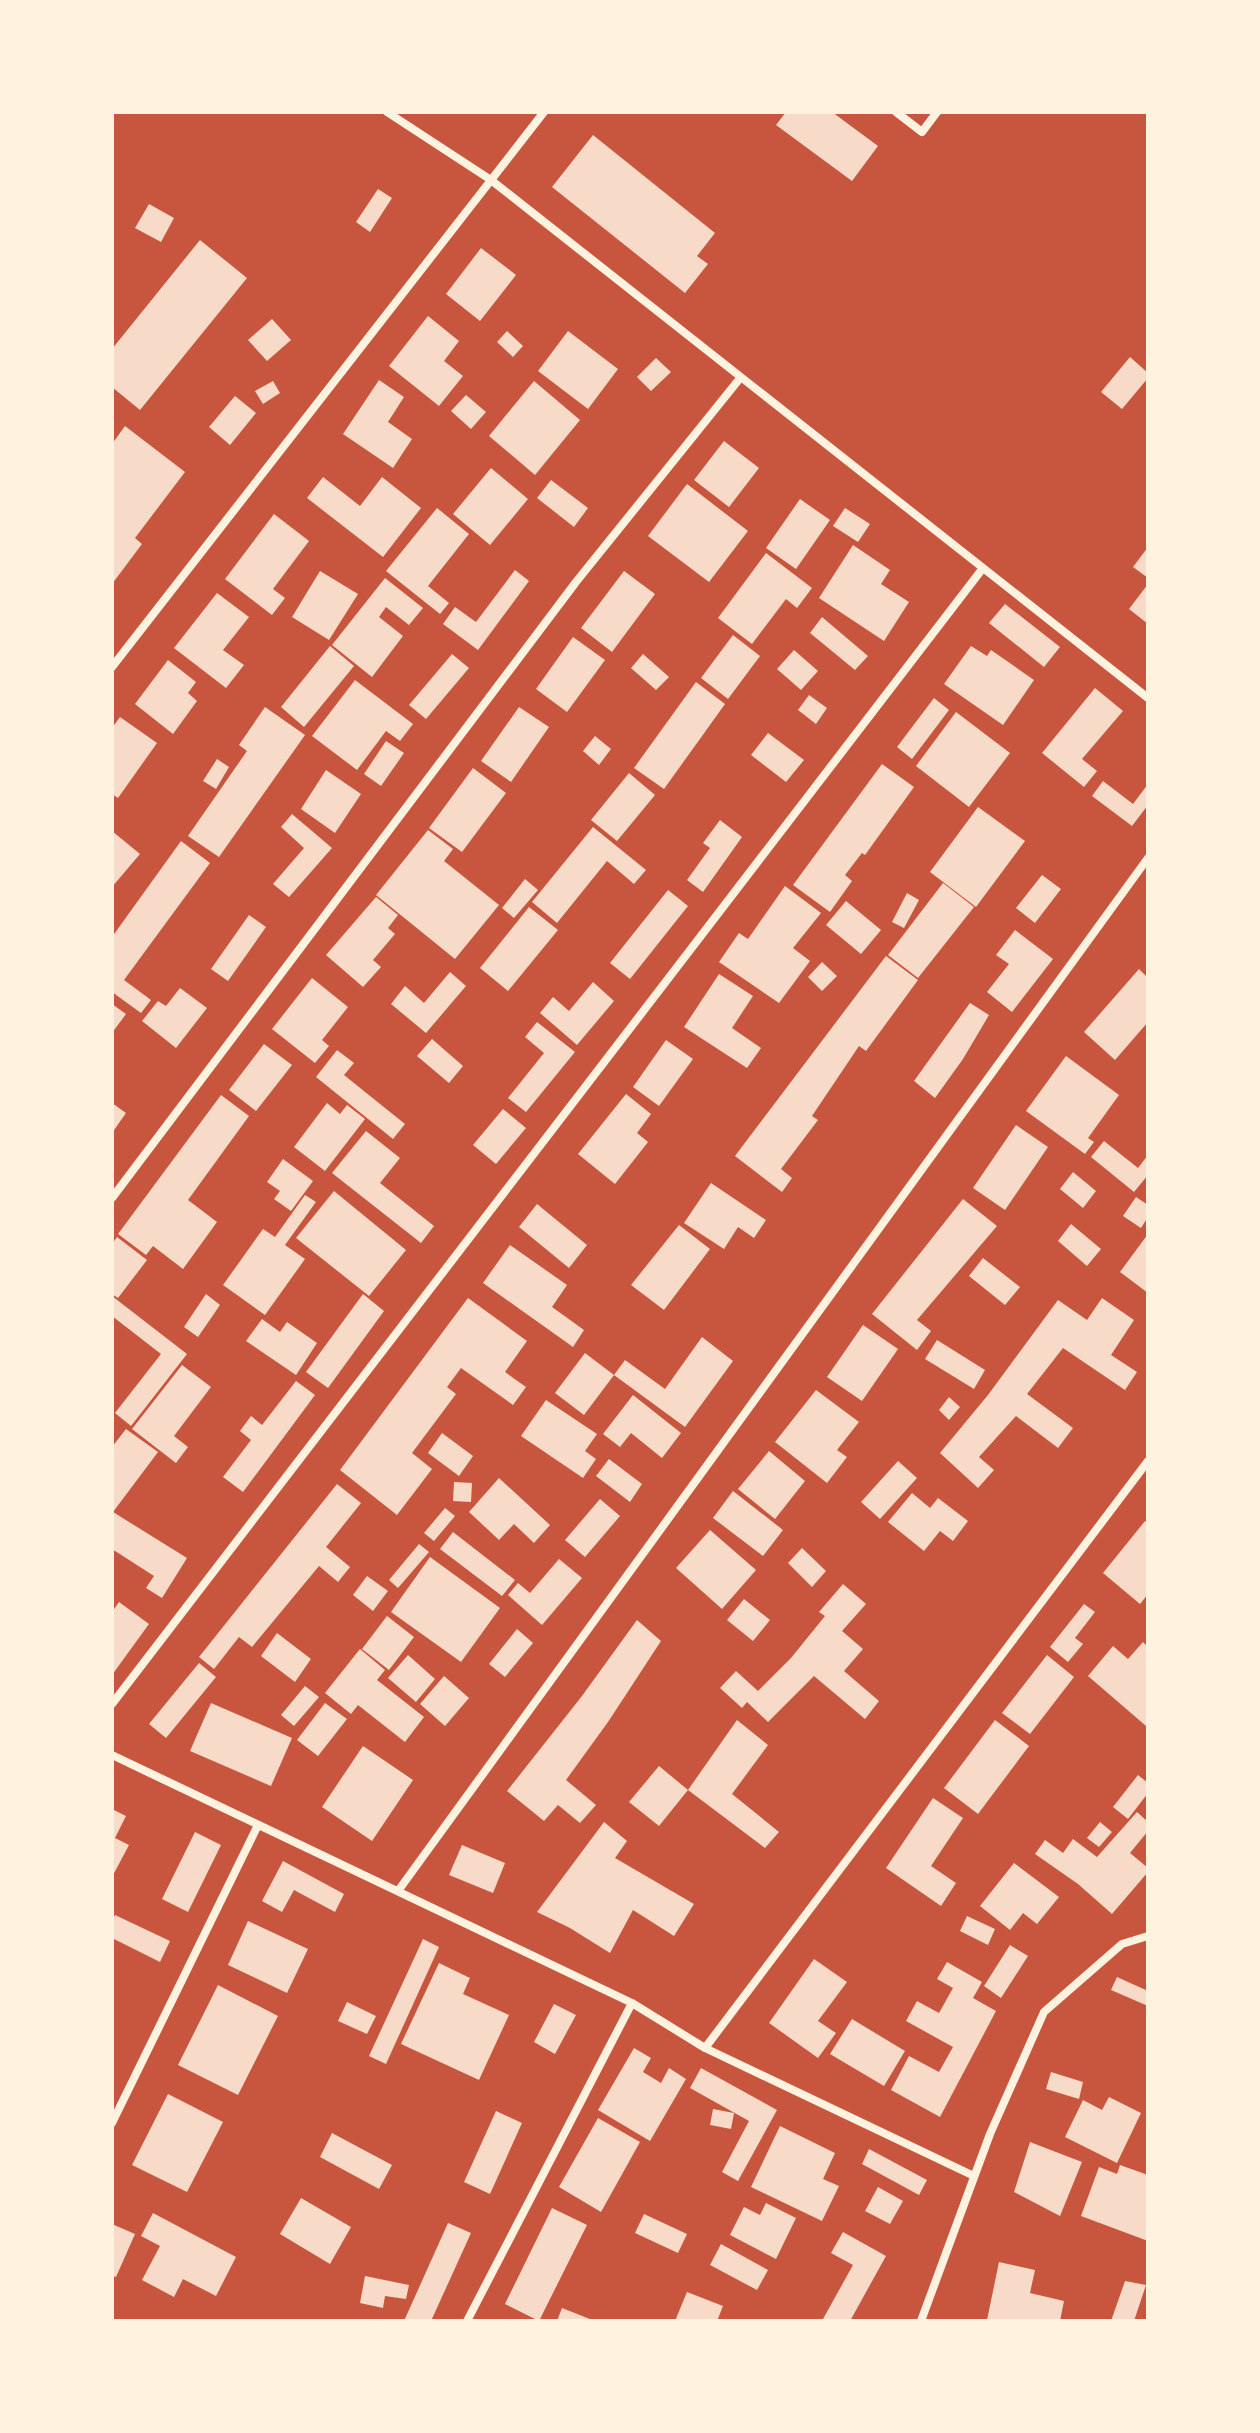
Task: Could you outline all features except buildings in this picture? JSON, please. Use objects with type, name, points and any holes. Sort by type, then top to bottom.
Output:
[{"type":"street","points":[[387,112],[491,180],[1148,698]]},
{"type":"street","points":[[112,667],[544,112]]},
{"type":"street","points":[[896,112],[922,132],[937,112]]},
{"type":"street","points":[[112,1198],[576,582],[741,377]]},
{"type":"street","points":[[112,1704],[983,568]]},
{"type":"street","points":[[398,1891],[1148,858]]},
{"type":"street","points":[[705,2048],[1148,1461]]},
{"type":"street","points":[[112,1755],[632,2003],[705,2048],[974,2176]]},
{"type":"street","points":[[112,2123],[258,1825]]},
{"type":"street","points":[[921,2321],[974,2176],[1044,2012],[1122,1944],[1148,1936]]},
{"type":"street","points":[[467,2321],[632,2003]]}]
